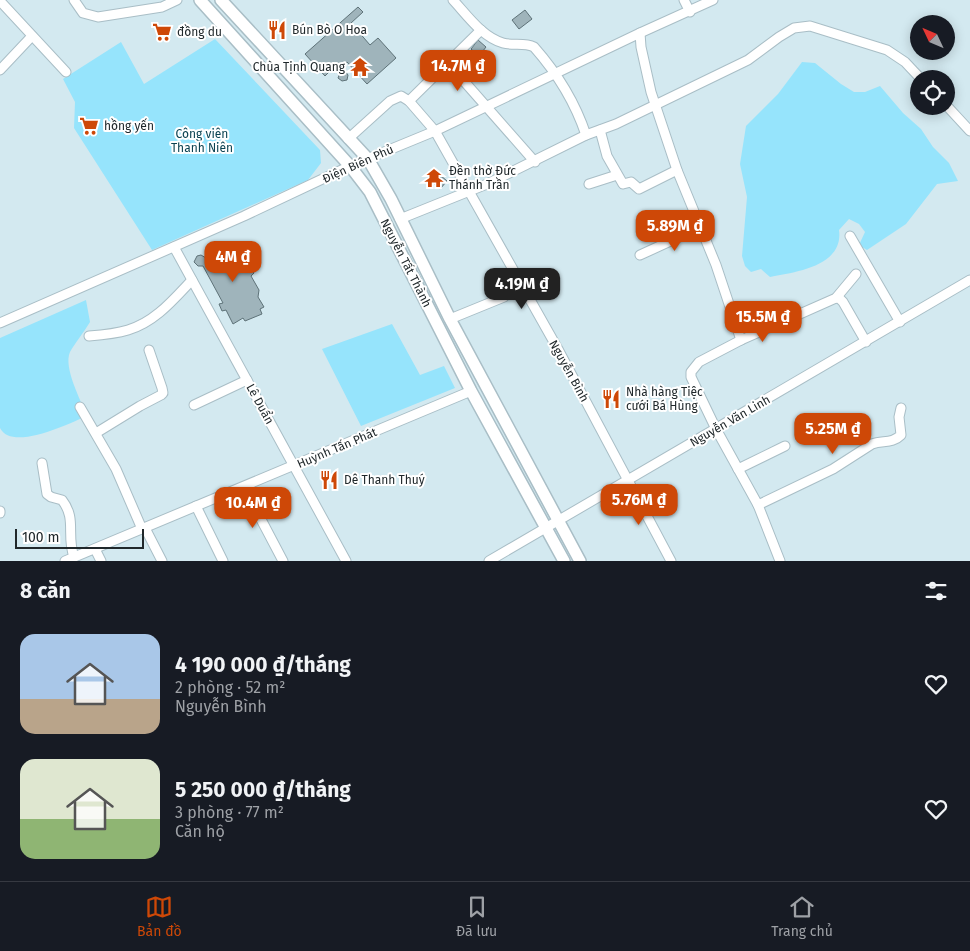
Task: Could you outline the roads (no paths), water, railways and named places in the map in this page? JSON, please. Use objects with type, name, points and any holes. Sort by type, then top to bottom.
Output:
[{"type":"main road","name":"Nguyễn Tất Thành","points":[[200,0],[350,166],[370,192],[471,391],[564,561]]},
{"type":"main road","name":"Nguyễn Tất Thành","points":[[221,0],[368,159],[391,199],[450,319],[580,561]]},
{"type":"street","points":[[74,0],[83,13],[98,17],[162,7],[177,0]]},
{"type":"street","points":[[452,0],[481,30],[494,39],[502,43],[528,44],[534,47],[554,73],[577,109],[586,135]]},
{"type":"street","points":[[684,0],[690,12]]},
{"type":"street","name":"Điện Biên Phủ","points":[[0,323],[244,216],[350,166],[435,131],[554,73],[714,0]]},
{"type":"street","points":[[0,1],[66,72]]},
{"type":"street","points":[[400,219],[535,162],[586,135],[748,60],[787,32],[802,26],[810,26],[888,50],[913,70]]},
{"type":"street","points":[[348,139],[394,98],[400,96],[409,102],[481,30]]},
{"type":"street","points":[[640,33],[644,63],[677,170],[716,265],[741,340]]},
{"type":"street","points":[[0,70],[32,36]]},
{"type":"street","points":[[448,63],[535,162]]},
{"type":"street","name":"Nguyễn Bình","points":[[409,102],[435,131],[671,561]]},
{"type":"street","points":[[955,115],[970,131]]},
{"type":"street","points":[[600,130],[607,156],[623,184],[632,182],[639,189],[677,170]]},
{"type":"street","points":[[589,184],[617,175]]},
{"type":"street","points":[[640,255],[700,227]]},
{"type":"street","points":[[850,236],[900,322]]},
{"type":"street","name":"Lê Duẩn","points":[[174,247],[294,466],[343,560]]},
{"type":"street","points":[[780,561],[758,505],[716,429],[691,377],[691,372],[699,362],[741,340],[836,298],[856,274]]},
{"type":"street","points":[[89,336],[126,331],[147,322],[164,309],[192,280]]},
{"type":"street","name":"Nguyễn Văn Linh","points":[[489,561],[970,280]]},
{"type":"street","points":[[450,319],[504,297]]},
{"type":"street","points":[[836,298],[843,302],[866,342]]},
{"type":"street","points":[[96,433],[161,395],[162,388],[149,350]]},
{"type":"street","points":[[194,406],[246,380]]},
{"type":"street","name":"Huỳnh Tấn Phát","points":[[70,559],[471,391]]},
{"type":"street","points":[[80,407],[116,469],[143,529],[162,561]]},
{"type":"street","points":[[758,505],[833,469],[872,444],[893,442],[901,435],[899,417],[901,408]]},
{"type":"street","points":[[738,469],[785,446]]},
{"type":"street","points":[[42,463],[47,494],[62,500],[70,515],[70,559]]},
{"type":"street","points":[[244,487],[283,561]]},
{"type":"street","points":[[196,506],[223,561]]},
{"type":"street","points":[[95,549],[101,561]]},
{"type":"place","name":"Bún Bò O Hoa","points":[[277,30]]},
{"type":"place","name":"đồng du","points":[[162,32]]},
{"type":"place","name":"Chùa Tịnh Quang","points":[[360,67]]},
{"type":"place","name":"hồng yến","points":[[89,126]]},
{"type":"place","name":"Đền thờ Đức Thánh Trần","points":[[434,178]]},
{"type":"place","name":"Nhà hàng Tiệc cưới Bá Hùng","points":[[611,399]]},
{"type":"place","name":"Dê Thanh Thuý","points":[[329,480]]},
{"type":"park label","name":"Công viên Thanh Niên","points":[[202,141]]}]
